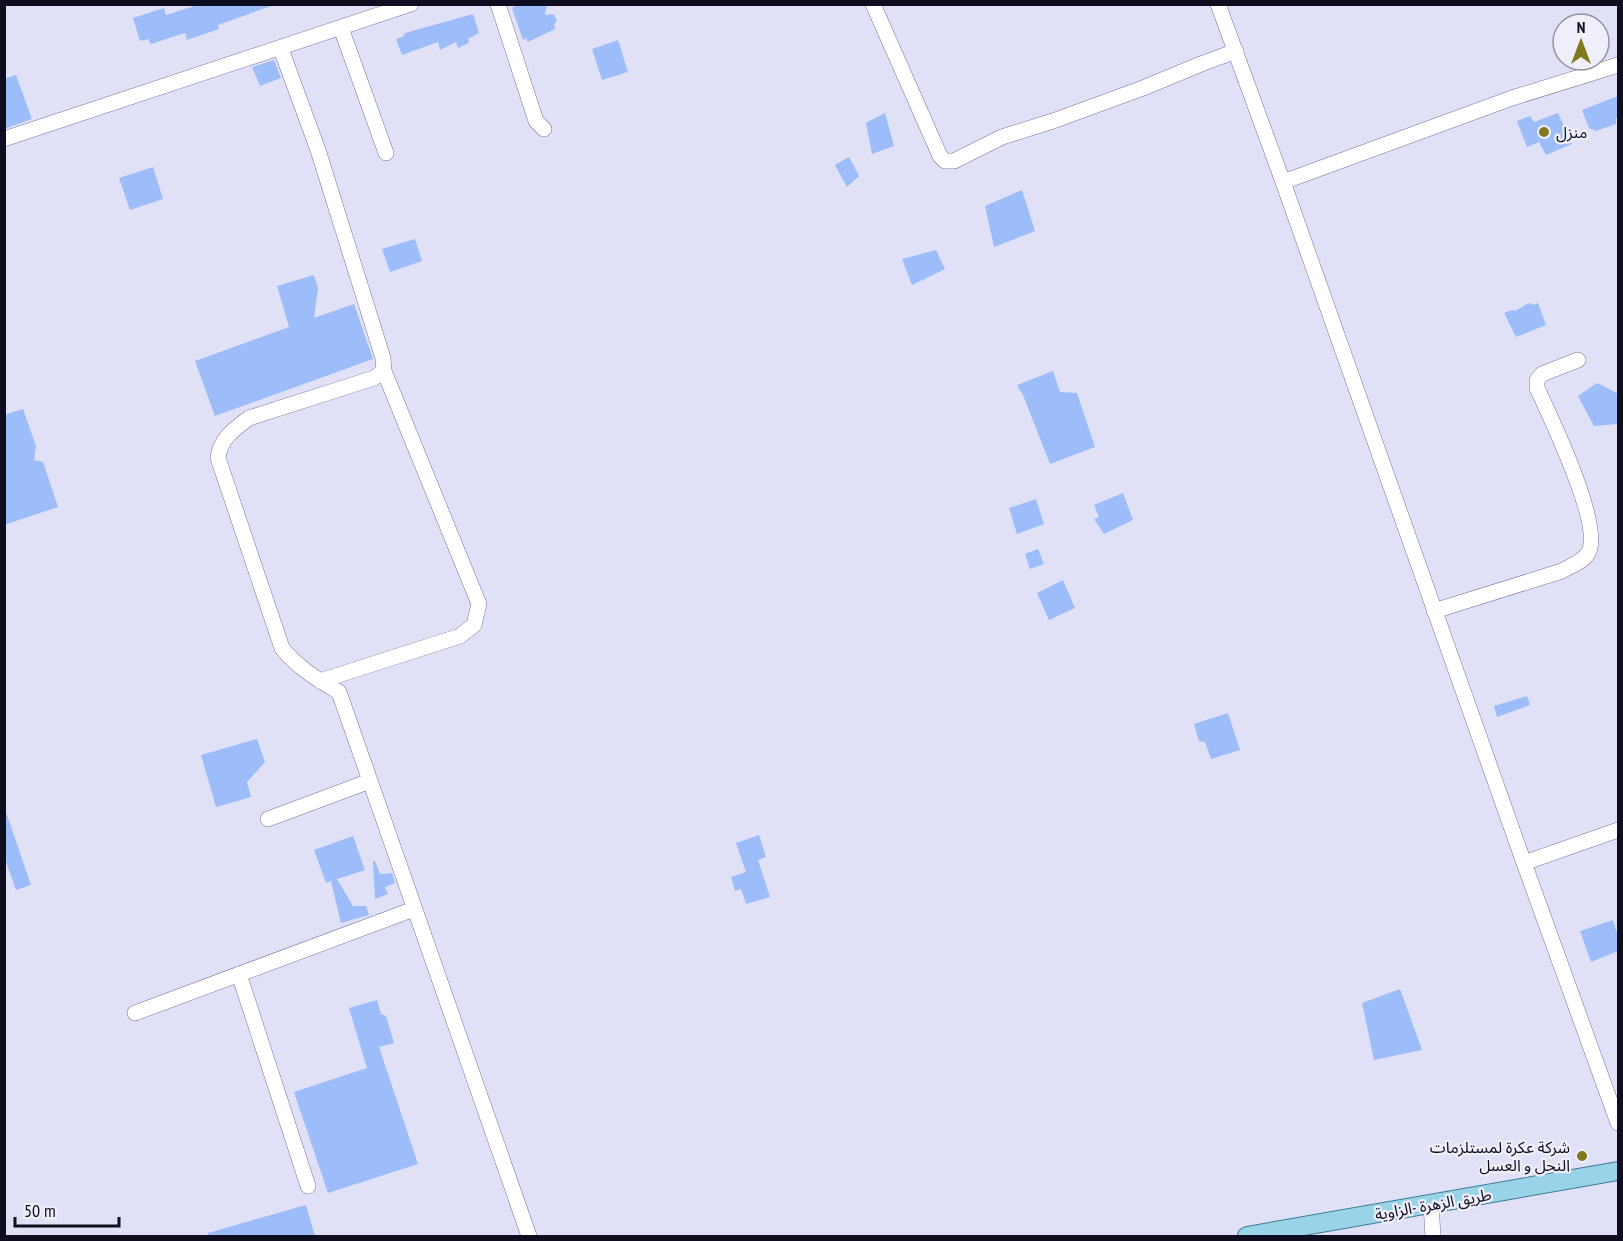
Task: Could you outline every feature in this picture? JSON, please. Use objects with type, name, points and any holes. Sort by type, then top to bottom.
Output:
[{"type":"main road","name":"طريق الزهرة -الزاوية","points":[[1247,1236],[1618,1171]]},
{"type":"street","points":[[4,139],[411,4]]},
{"type":"street","points":[[498,4],[536,121],[544,129]]},
{"type":"street","points":[[873,4],[940,156],[945,161],[954,161],[1002,136],[1053,121],[1236,51]]},
{"type":"street","points":[[1218,4],[1618,1123]]},
{"type":"street","points":[[341,28],[386,153]]},
{"type":"street","points":[[281,49],[318,150],[383,358],[384,371],[479,604],[474,625],[460,636],[320,681]]},
{"type":"street","points":[[1283,182],[1512,98],[1618,65]]},
{"type":"street","points":[[1434,611],[1562,571],[1579,561],[1588,552],[1592,538],[1584,504],[1562,440],[1537,388],[1537,380],[1542,374],[1578,360]]},
{"type":"street","points":[[384,371],[374,378],[249,418],[233,430],[219,447],[218,458],[282,648],[306,673],[339,692],[529,1236]]},
{"type":"street","points":[[268,819],[370,781]]},
{"type":"street","points":[[1524,863],[1618,830]]},
{"type":"street","points":[[135,1013],[414,909]]},
{"type":"street","points":[[239,974],[308,1186]]},
{"type":"street","points":[[1431,1204],[1433,1236]]},
{"type":"building","points":[[201,4],[271,6],[218,25],[219,29],[187,40],[185,33],[151,44],[148,39],[140,41],[133,18],[164,8],[166,15]]},
{"type":"building","points":[[520,4],[547,4],[545,15],[553,14],[557,20],[554,25],[555,29],[528,42],[526,38],[523,40],[512,8]]},
{"type":"building","points":[[473,14],[479,33],[468,39],[469,43],[458,48],[456,42],[440,50],[438,42],[402,55],[396,39],[404,36],[405,33]]},
{"type":"building","points":[[618,40],[628,72],[602,80],[592,49]]},
{"type":"building","points":[[274,60],[281,78],[260,86],[252,67]]},
{"type":"building","points":[[16,75],[32,119],[4,129],[4,79]]},
{"type":"building","name":"منزل","points":[[1618,96],[1616,124],[1596,131],[1589,128],[1582,110]]},
{"type":"building","points":[[885,113],[894,146],[872,154],[866,123]]},
{"type":"building","name":"منزل","points":[[1558,113],[1572,144],[1546,155],[1539,142],[1527,147],[1517,121],[1530,116],[1534,122]]},
{"type":"building","points":[[849,157],[859,176],[847,187],[835,165]]},
{"type":"building","points":[[153,167],[163,199],[130,210],[119,178]]},
{"type":"building","points":[[1022,190],[1035,231],[994,247],[985,206]]},
{"type":"building","points":[[415,239],[422,261],[390,272],[382,249]]},
{"type":"building","points":[[936,250],[945,269],[912,285],[902,259]]},
{"type":"building","points":[[314,275],[318,288],[314,318],[354,304],[373,359],[215,416],[195,361],[289,327],[277,286]]},
{"type":"building","points":[[1529,303],[1533,305],[1538,303],[1546,325],[1516,337],[1504,313],[1515,311]]},
{"type":"building","points":[[1053,371],[1060,392],[1077,393],[1095,447],[1050,464],[1017,385]]},
{"type":"building","points":[[1597,383],[1617,393],[1618,424],[1594,426],[1578,396]]},
{"type":"building","points":[[23,409],[36,446],[34,460],[43,462],[58,507],[4,525],[4,415]]},
{"type":"building","points":[[1123,493],[1133,520],[1104,534],[1094,519],[1099,517],[1094,505]]},
{"type":"building","points":[[1036,499],[1044,524],[1017,534],[1009,508]]},
{"type":"building","points":[[1038,549],[1044,564],[1030,569],[1025,554]]},
{"type":"building","points":[[1063,580],[1075,608],[1049,620],[1037,593]]},
{"type":"building","points":[[1527,696],[1530,705],[1497,717],[1494,706]]},
{"type":"building","points":[[1228,713],[1240,750],[1211,759],[1205,742],[1199,741],[1194,724]]},
{"type":"building","points":[[257,739],[265,762],[247,782],[251,797],[216,807],[201,755]]},
{"type":"building","points":[[4,812],[6,812],[31,885],[16,890],[4,856]]},
{"type":"building","points":[[759,835],[766,857],[758,860],[770,897],[746,904],[741,889],[735,891],[731,877],[746,872],[736,843]]},
{"type":"building","points":[[353,836],[365,870],[337,879],[353,906],[366,906],[369,915],[341,923],[331,881],[326,883],[314,850]]},
{"type":"building","points":[[373,861],[380,874],[392,873],[395,883],[385,887],[388,894],[375,899]]},
{"type":"building","points":[[1613,920],[1618,936],[1618,951],[1591,962],[1580,931]]},
{"type":"building","points":[[1400,989],[1422,1050],[1374,1060],[1362,1003]]},
{"type":"building","points":[[377,1000],[381,1014],[386,1016],[394,1043],[379,1047],[418,1164],[328,1193],[294,1092],[367,1068],[349,1008]]},
{"type":"building","points":[[306,1205],[315,1236],[208,1236],[208,1233]]},
{"type":"place","name":"منزل","points":[[1544,132]]},
{"type":"place","name":"شركة عكرة لمستلزمات النحل و العسل","points":[[1582,1156]]}]
